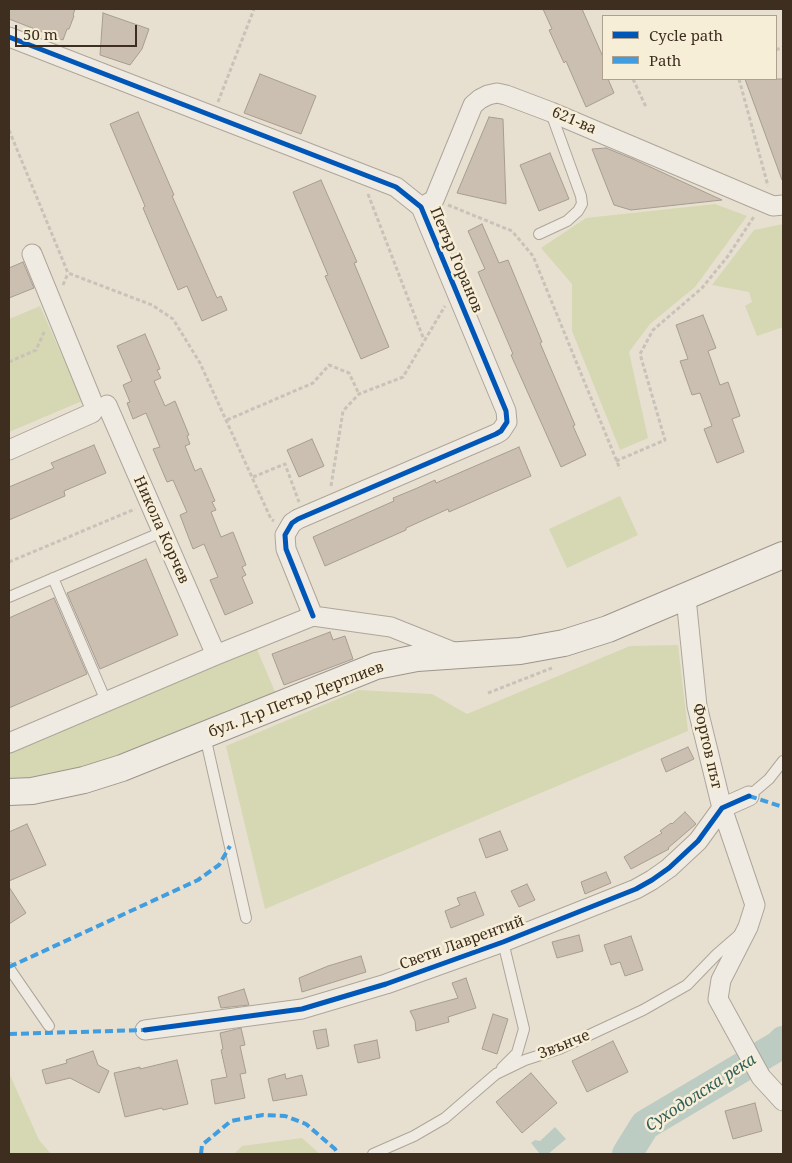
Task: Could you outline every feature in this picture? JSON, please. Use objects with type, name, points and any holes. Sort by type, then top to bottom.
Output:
[{"type":"main road","name":"бул. Д-р Петър Дертлиев","points":[[9,792],[32,791],[84,780],[122,768],[376,666],[417,658],[520,651],[564,643],[608,629],[783,556]]},
{"type":"street","name":"Петър Горанов","points":[[9,37],[396,187],[427,204],[455,289],[506,411],[507,422],[505,427],[496,434],[305,516],[292,523],[288,529]]},
{"type":"street","name":"621-ва","points":[[427,204],[473,105],[488,95],[497,94],[506,95],[551,112],[772,206],[783,205]]},
{"type":"street","points":[[9,450],[92,413],[96,408],[32,254]]},
{"type":"street","name":"Никола Корчев","points":[[107,405],[216,654]]},
{"type":"street","points":[[288,529],[285,536],[286,549],[313,616]]},
{"type":"street","name":"Фортов път","points":[[686,598],[697,706],[722,808],[755,905],[748,926],[721,980],[718,999],[761,1077],[783,1101]]},
{"type":"street","points":[[9,743],[216,654],[313,616],[391,628],[459,654]]},
{"type":"street","points":[[722,808],[749,796]]},
{"type":"street","name":"Свети Лаврентий","points":[[145,1030],[302,1009],[386,984],[503,942],[636,889],[652,880],[669,868],[698,841],[722,808]]},
{"type":"lane","points":[[538,234],[567,221],[578,211],[582,204],[581,196],[551,112]]},
{"type":"lane","points":[[9,597],[162,532]]},
{"type":"lane","points":[[53,578],[106,701]]},
{"type":"lane","points":[[205,736],[246,918]]},
{"type":"lane","points":[[749,796],[769,779],[783,761]]},
{"type":"lane","name":"Звънче","points":[[373,1154],[414,1136],[444,1118],[496,1074],[525,1060],[559,1049],[634,1014],[688,985],[717,954],[748,926]]},
{"type":"lane","points":[[496,1074],[517,1053],[524,1029],[503,942]]},
{"type":"lane","points":[[9,968],[49,1026]]},
{"type":"path","points":[[213,116],[254,9]]},
{"type":"path","points":[[633,80],[646,107]]},
{"type":"path","points":[[616,461],[664,440],[640,354],[653,330],[702,288],[728,256],[764,202],[772,200],[739,80]]},
{"type":"path","points":[[9,130],[68,273],[152,305],[173,319],[200,363],[271,519],[288,529]]},
{"type":"path","points":[[360,173],[424,341]]},
{"type":"path","points":[[427,204],[512,232],[533,256],[620,469]]},
{"type":"path","points":[[328,506],[343,411],[359,394],[403,377],[455,289]]},
{"type":"path","points":[[9,362],[36,350],[54,307]]},
{"type":"path","points":[[227,420],[313,383],[329,365],[349,373],[359,394]]},
{"type":"path","points":[[253,477],[285,464],[305,516]]},
{"type":"path","points":[[9,562],[150,503]]},
{"type":"path","points":[[488,693],[559,665]]},
{"type":"green space","points":[[715,204],[747,216],[695,287],[650,324],[629,352],[648,438],[620,450],[572,331],[572,284],[541,248],[586,218]]},
{"type":"green space","points":[[783,224],[783,327],[757,336],[745,306],[752,302],[749,292],[712,285],[754,230]]},
{"type":"green space","points":[[40,306],[82,401],[9,432],[9,319]]},
{"type":"green space","points":[[620,496],[638,535],[567,568],[549,529]]},
{"type":"green space","points":[[678,645],[688,731],[265,909],[226,746],[359,690],[432,694],[467,714],[630,646]]},
{"type":"green space","points":[[256,647],[276,694],[225,711],[201,728],[82,774],[9,785],[9,752]]},
{"type":"green space","points":[[9,1073],[39,1140],[51,1154],[9,1154]]},
{"type":"green space","points":[[302,1138],[320,1154],[234,1154],[242,1146]]},
{"type":"shaded area","points":[[555,1127],[566,1139],[548,1154],[540,1154],[531,1143],[535,1140],[540,1141]]},
{"type":"building","points":[[9,9],[75,9],[69,29],[67,29],[63,40],[9,19]]},
{"type":"building","points":[[543,9],[582,9],[602,55],[602,80],[608,80],[614,93],[586,107],[566,61],[564,63],[549,30],[552,29]]},
{"type":"building","points":[[103,13],[149,29],[142,49],[130,65],[100,55]]},
{"type":"building","points":[[260,74],[316,96],[301,134],[244,113]]},
{"type":"building","points":[[783,79],[782,180],[745,80]]},
{"type":"building","points":[[138,112],[174,195],[172,196],[217,298],[221,296],[227,310],[202,321],[187,286],[178,290],[110,124]]},
{"type":"building","points":[[489,117],[503,119],[506,204],[457,193]]},
{"type":"building","points":[[606,148],[722,200],[631,210],[614,205],[592,149]]},
{"type":"building","points":[[550,153],[569,199],[539,211],[520,165]]},
{"type":"building","points":[[321,180],[357,262],[354,263],[389,347],[361,359],[325,276],[328,275],[293,192]]},
{"type":"building","points":[[482,224],[499,263],[508,260],[586,455],[561,467],[511,355],[513,354],[478,272],[485,269],[468,231]]},
{"type":"building","points":[[23,262],[34,288],[9,298],[9,268]]},
{"type":"building","points":[[703,315],[716,348],[708,351],[720,385],[728,382],[740,416],[732,419],[744,452],[717,463],[704,429],[712,426],[700,393],[692,395],[680,361],[688,359],[676,325]]},
{"type":"building","points":[[145,334],[160,369],[157,370],[161,378],[154,381],[165,406],[175,401],[189,435],[187,436],[190,444],[185,446],[195,471],[201,468],[215,501],[212,502],[216,510],[211,512],[221,537],[233,532],[246,565],[242,567],[246,575],[242,577],[253,603],[225,615],[210,580],[218,577],[204,544],[193,549],[180,515],[187,512],[173,480],[167,482],[153,449],[160,447],[146,413],[133,419],[127,403],[130,402],[123,385],[132,381],[117,346]]},
{"type":"building","points":[[312,439],[324,466],[299,477],[287,450]]},
{"type":"building","points":[[94,445],[106,473],[64,491],[65,496],[9,520],[9,487],[54,468],[51,463]]},
{"type":"building","points":[[519,447],[531,476],[449,512],[448,509],[325,566],[313,537],[394,501],[393,498],[435,480],[436,483]]},
{"type":"building","points":[[146,559],[178,635],[100,669],[67,593]]},
{"type":"building","points":[[54,598],[87,674],[9,708],[9,618]]},
{"type":"building","points":[[330,632],[333,640],[345,636],[353,659],[284,685],[272,654]]},
{"type":"building","points":[[688,747],[694,759],[666,772],[661,759]]},
{"type":"building","points":[[685,812],[696,824],[669,849],[631,869],[624,857],[662,833],[660,831],[672,824]]},
{"type":"building","points":[[27,824],[46,865],[9,881],[9,832]]},
{"type":"building","points":[[500,831],[508,850],[486,858],[479,839]]},
{"type":"building","points":[[606,872],[611,883],[585,894],[581,882]]},
{"type":"building","points":[[527,884],[535,900],[519,907],[511,891]]},
{"type":"building","points":[[9,887],[26,913],[9,924]]},
{"type":"building","points":[[475,892],[484,915],[451,928],[445,911],[460,905],[457,898]]},
{"type":"building","points":[[579,935],[583,951],[557,958],[552,942]]},
{"type":"building","points":[[631,936],[643,970],[625,976],[620,962],[611,965],[604,945]]},
{"type":"building","points":[[361,956],[366,972],[302,992],[299,978],[328,966]]},
{"type":"building","points":[[466,978],[476,1008],[448,1017],[449,1022],[416,1031],[415,1021],[410,1011],[458,998],[452,983]]},
{"type":"building","points":[[244,989],[249,1005],[221,1008],[218,997]]},
{"type":"building","points":[[493,1014],[508,1019],[497,1054],[482,1049]]},
{"type":"building","points":[[241,1028],[245,1045],[240,1046],[246,1073],[240,1074],[245,1098],[215,1104],[211,1080],[227,1077],[221,1050],[223,1049],[220,1033]]},
{"type":"building","points":[[326,1029],[329,1046],[317,1049],[313,1031]]},
{"type":"building","points":[[377,1040],[380,1058],[358,1063],[354,1045]]},
{"type":"building","points":[[613,1041],[628,1072],[587,1092],[572,1061]]},
{"type":"building","points":[[93,1051],[98,1065],[109,1071],[99,1093],[70,1078],[46,1084],[42,1070],[67,1063],[66,1060]]},
{"type":"building","points":[[177,1060],[188,1104],[125,1117],[114,1073]]},
{"type":"building","points":[[531,1073],[557,1103],[522,1133],[496,1102]]},
{"type":"building","points":[[285,1074],[286,1079],[302,1075],[307,1095],[273,1101],[268,1079]]},
{"type":"building","points":[[755,1103],[762,1131],[733,1139],[725,1111]]},
{"type":"waterway","name":"Суходолска река","points":[[627,1154],[645,1125],[778,1046],[783,1041]]},
{"type":"marked path","points":[[749,796],[783,807]]},
{"type":"marked path","points":[[9,967],[198,880],[219,865],[230,846]]},
{"type":"marked path","points":[[9,1034],[145,1030]]},
{"type":"marked path","points":[[201,1154],[202,1145],[231,1121],[263,1115],[285,1116],[306,1124],[335,1149],[338,1154]]},
{"type":"cycle path","points":[[9,37],[396,187],[421,207],[506,411],[507,422],[501,431],[496,434],[292,523],[285,535],[286,549],[313,616]]},
{"type":"cycle path","points":[[145,1030],[302,1009],[386,984],[503,942],[636,889],[652,880],[669,868],[698,841],[722,808],[749,796]]}]
